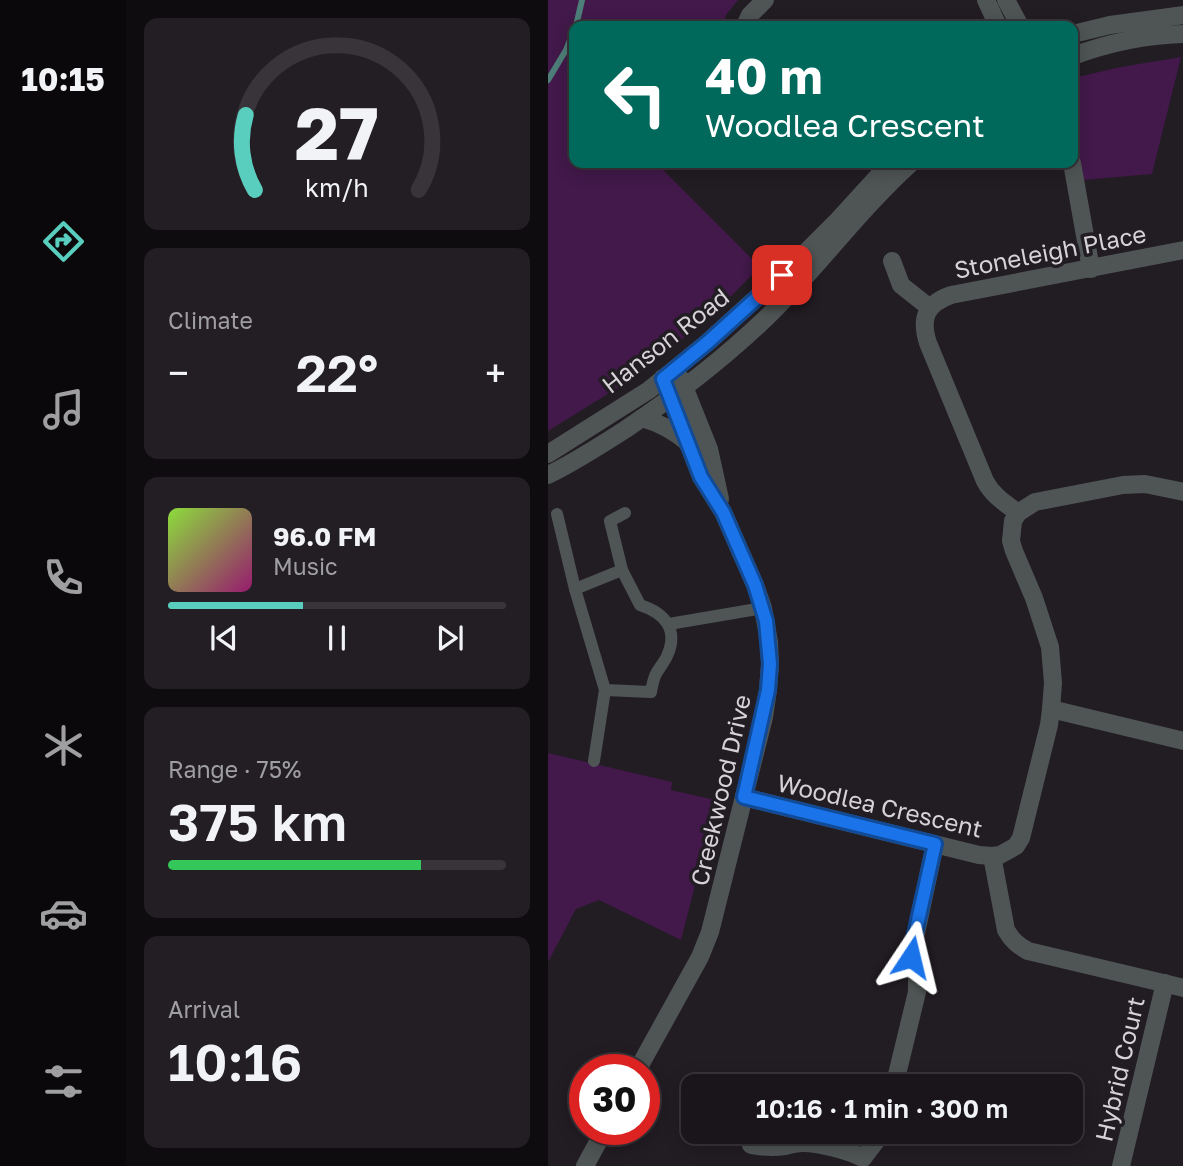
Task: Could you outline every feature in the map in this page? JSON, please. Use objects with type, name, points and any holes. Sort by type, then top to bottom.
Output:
[{"type":"street","points":[[747,21],[765,0]]},
{"type":"street","points":[[986,0],[996,21]]},
{"type":"street","points":[[1006,0],[1017,21]]},
{"type":"street","points":[[1078,33],[1110,25],[1183,15]]},
{"type":"street","points":[[1078,54],[1118,42],[1183,34]]},
{"type":"street","name":"Hanson Road","points":[[548,453],[649,390],[708,342],[797,261],[885,168]]},
{"type":"street","name":"Hanson Road","points":[[548,475],[607,441],[677,393],[765,319],[870,203],[906,168]]},
{"type":"street","points":[[1073,168],[1091,269]]},
{"type":"street","name":"Stoneleigh Place","points":[[1018,513],[990,491],[928,343],[924,332],[933,303],[951,295],[1183,250]]},
{"type":"street","name":"Stoneleigh Place","points":[[892,261],[901,285],[930,308]]},
{"type":"street","name":"Creekwood Drive","points":[[646,1054],[700,957],[710,932],[768,690],[770,664],[763,608],[723,512],[701,477],[687,442],[670,373]]},
{"type":"street","name":"Creekwood Drive","points":[[677,393],[709,449],[723,512]]},
{"type":"street","points":[[642,418],[673,430],[687,442]]},
{"type":"street","points":[[992,856],[1008,852],[1021,838],[1049,724],[1053,683],[1050,647],[1011,541],[1018,513],[1035,502],[1134,484],[1183,492]]},
{"type":"street","points":[[1051,709],[1183,741]]},
{"type":"street","name":"Woodlea Crescent","points":[[744,797],[992,856],[1006,930],[1018,946],[1028,951],[1183,988]]},
{"type":"street","points":[[897,1074],[917,992],[917,978],[911,957],[935,844]]},
{"type":"street","name":"Hybrid Court","points":[[1121,1166],[1165,983]]},
{"type":"street","points":[[750,1145],[767,1148],[811,1143],[854,1153],[864,1162],[875,1144]]},
{"type":"street","points":[[585,1166],[596,1145]]},
{"type":"lane","points":[[605,690],[651,692],[655,675],[667,656],[672,637],[669,624],[649,608],[640,605],[622,570],[610,521],[625,513]]},
{"type":"lane","points":[[557,514],[575,589],[605,690],[595,761]]},
{"type":"lane","points":[[575,589],[622,570]]},
{"type":"lane","points":[[669,624],[763,608]]},
{"type":"shaded area","points":[[548,0],[738,0],[724,21],[569,21],[569,168],[661,168],[760,267],[713,314],[640,374],[548,431]]},
{"type":"shaded area","points":[[1181,57],[1152,174],[1083,180],[1078,159],[1078,77]]},
{"type":"shaded area","points":[[548,753],[672,782],[671,790],[720,801],[710,827],[681,940],[599,900],[576,909],[548,962]]},
{"type":"waterway","points":[[577,21],[582,0]]},
{"type":"waterway","points":[[548,80],[569,42]]},
{"type":"route","points":[[782,275],[663,379],[701,477],[723,512],[755,585],[766,621],[770,664],[768,690],[744,797],[935,844],[911,957]]}]
